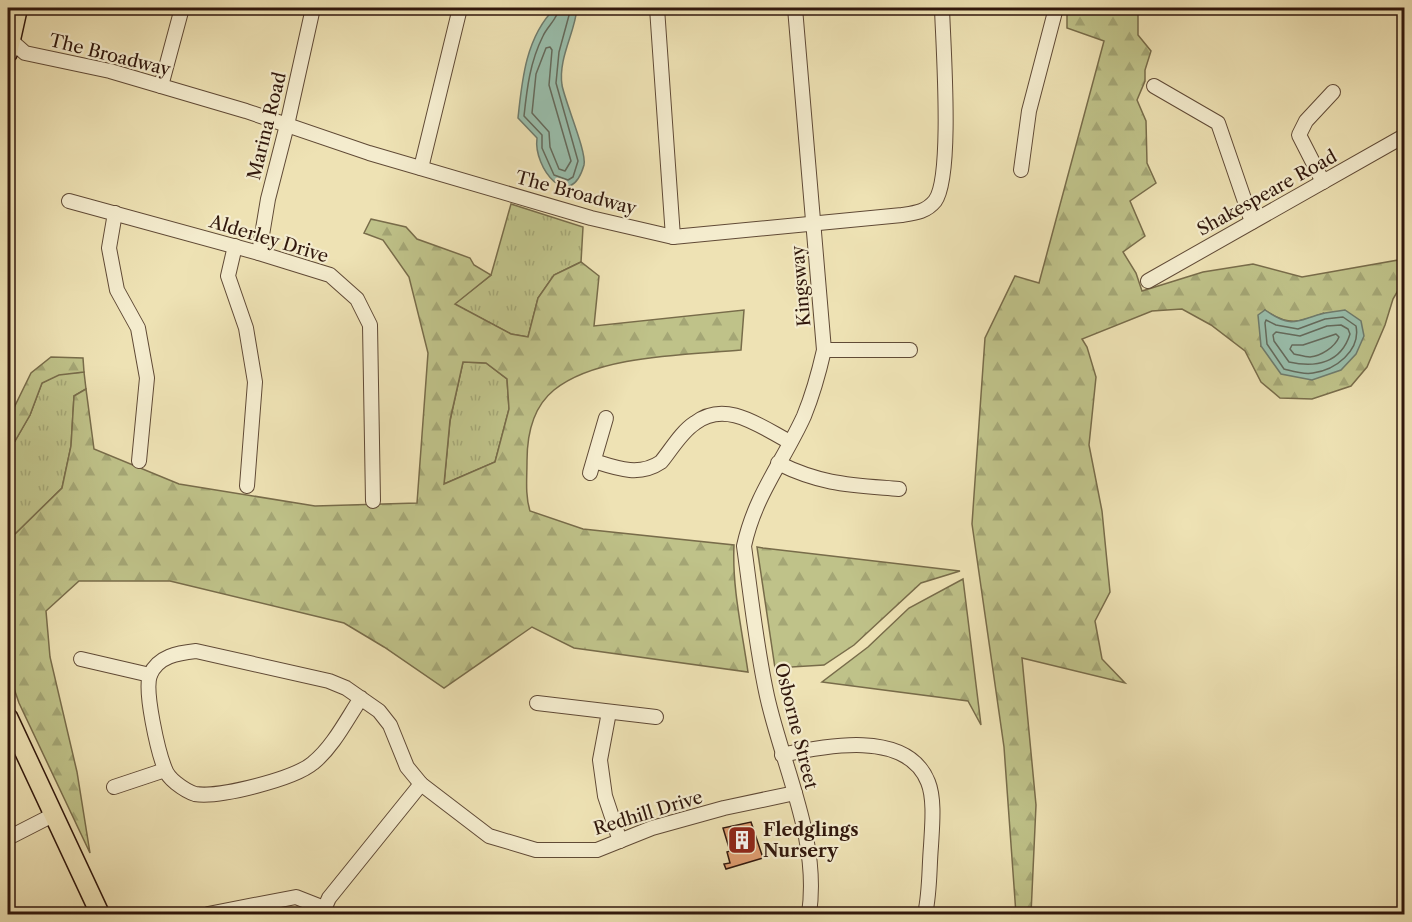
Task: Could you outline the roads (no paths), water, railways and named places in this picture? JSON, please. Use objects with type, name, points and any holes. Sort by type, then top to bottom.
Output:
[{"type":"main road","points":[[12,49],[18,8]]},
{"type":"main road","points":[[8,717],[100,915]]},
{"type":"street","points":[[161,86],[183,8]]},
{"type":"street","name":"Marina Road","points":[[259,253],[268,199],[313,8]]},
{"type":"street","points":[[421,168],[460,8]]},
{"type":"street","points":[[657,8],[673,237]]},
{"type":"street","name":"Kingsway","points":[[744,546],[749,522],[757,502],[790,442],[813,393],[824,350],[795,8]]},
{"type":"street","name":"The Broadway","points":[[12,49],[110,71],[421,168],[591,218],[673,237],[813,225],[902,215],[925,210],[939,194],[943,179],[945,123],[942,8]]},
{"type":"street","points":[[1021,170],[1029,111],[1056,8]]},
{"type":"street","points":[[1154,86],[1218,123],[1252,222]]},
{"type":"street","points":[[1323,182],[1299,135],[1306,121],[1333,92]]},
{"type":"street","name":"Shakespeare Road","points":[[1148,281],[1404,136]]},
{"type":"street","name":"Alderley Drive","points":[[69,201],[235,246],[330,275],[357,299],[370,325],[373,501]]},
{"type":"street","points":[[115,213],[109,248],[117,290],[138,328],[147,378],[139,460]]},
{"type":"street","points":[[235,246],[228,276],[246,328],[255,382],[247,486]]},
{"type":"street","points":[[824,350],[910,350]]},
{"type":"street","points":[[606,418],[592,467],[626,471],[643,470],[656,466],[693,423],[716,413],[742,416],[790,442]]},
{"type":"street","points":[[778,463],[829,483],[899,489]]},
{"type":"street","name":"Osborne Street","points":[[744,546],[764,678],[809,853],[811,890],[809,915]]},
{"type":"street","name":"Redhill Drive","points":[[150,675],[157,664],[166,658],[176,653],[196,651],[329,681],[361,698],[379,711],[390,724],[407,767],[421,784],[489,836],[536,850],[597,850],[673,822],[795,792]]},
{"type":"street","points":[[81,659],[150,675],[148,695],[165,770],[178,785],[194,794],[213,795],[301,772],[315,762],[338,734],[361,698]]},
{"type":"street","points":[[537,703],[656,717]]},
{"type":"street","points":[[609,712],[600,760],[605,796],[620,841]]},
{"type":"street","points":[[782,755],[825,746],[864,746],[891,749],[920,766],[929,784],[932,818],[929,896],[925,915]]},
{"type":"street","points":[[114,787],[165,770]]},
{"type":"street","points":[[208,915],[296,897],[323,911],[329,897],[421,784]]},
{"type":"street","points":[[8,838],[53,815]]},
{"type":"water","points":[[555,8],[577,8],[561,75],[564,93],[584,159],[578,179],[570,186],[562,186],[546,173],[537,150],[537,138],[518,118],[527,59],[545,19]]},
{"type":"water","points":[[1265,310],[1283,320],[1295,322],[1345,310],[1361,321],[1364,336],[1356,354],[1341,370],[1312,380],[1281,374],[1261,346],[1258,315]]},
{"type":"place","name":"Fledglings Nursery","points":[[742,840]]}]
